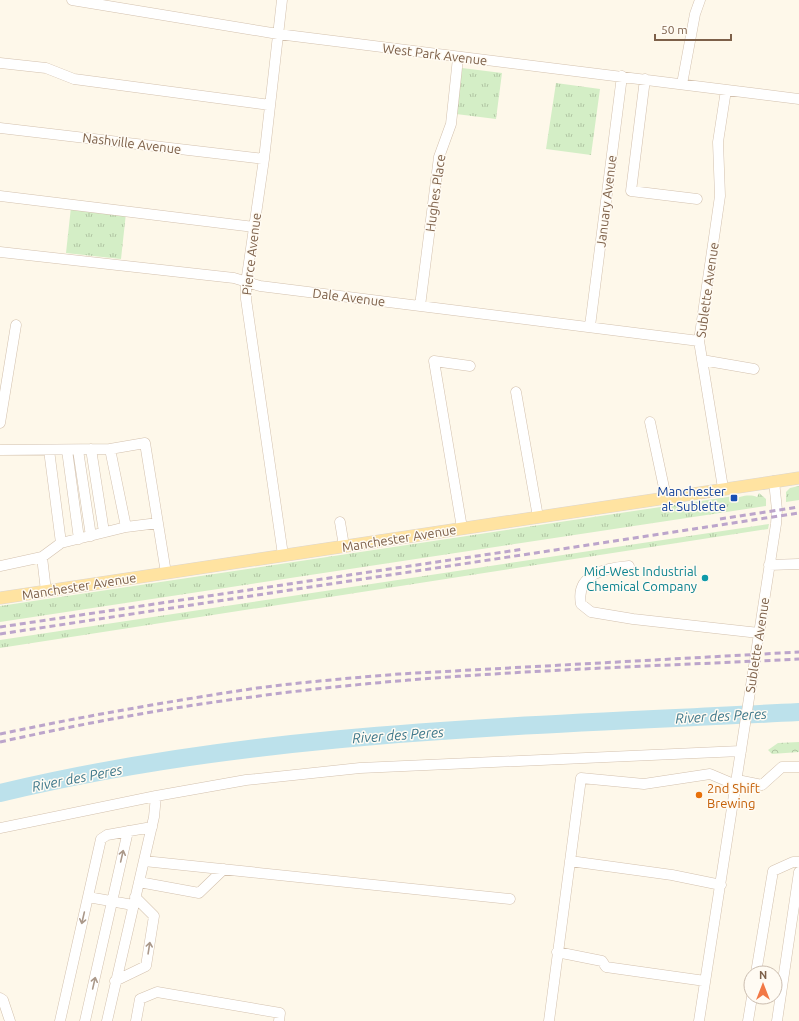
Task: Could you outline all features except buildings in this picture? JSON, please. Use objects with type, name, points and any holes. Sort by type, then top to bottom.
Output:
[{"type":"main road","name":"Manchester Avenue","points":[[0,598],[723,488],[799,478]]},
{"type":"street","name":"West Park Avenue","points":[[72,0],[93,2],[278,34],[458,58],[622,76],[799,99]]},
{"type":"street","name":"Pierce Avenue","points":[[282,0],[264,159],[246,283],[246,300],[283,555]]},
{"type":"street","points":[[682,84],[695,14],[700,0]]},
{"type":"street","name":"Hughes Place","points":[[420,306],[439,158],[451,124],[458,58]]},
{"type":"street","points":[[0,63],[46,68],[74,79],[270,106]]},
{"type":"street","name":"January Avenue","points":[[590,326],[622,76]]},
{"type":"street","points":[[645,79],[631,191],[697,199]]},
{"type":"street","name":"Sublette Avenue","points":[[723,488],[699,341],[720,196],[718,142],[726,90]]},
{"type":"street","name":"Nashville Avenue","points":[[0,128],[264,159]]},
{"type":"street","points":[[0,196],[254,227]]},
{"type":"street","name":"Dale Avenue","points":[[0,252],[234,278],[246,283],[260,286],[590,326],[699,341]]},
{"type":"street","points":[[0,423],[16,325]]},
{"type":"street","points":[[702,360],[754,369]]},
{"type":"street","points":[[462,528],[434,361],[470,366]]},
{"type":"street","points":[[516,392],[538,517]]},
{"type":"street","points":[[650,422],[666,497]]},
{"type":"street","points":[[0,450],[110,449],[146,443],[166,573]]},
{"type":"street","points":[[91,449],[104,532]]},
{"type":"street","points":[[110,449],[126,527]]},
{"type":"street","points":[[49,450],[61,543]]},
{"type":"street","points":[[67,450],[79,539]]},
{"type":"street","points":[[78,450],[91,536]]},
{"type":"street","name":"Sublette Avenue","points":[[699,1021],[777,517],[774,482]]},
{"type":"street","points":[[340,522],[344,546]]},
{"type":"street","points":[[0,566],[42,556],[61,543],[126,527],[158,523]]},
{"type":"street","points":[[42,556],[46,591]]},
{"type":"street","points":[[769,565],[799,564]]},
{"type":"street","points":[[629,566],[609,568],[594,573],[584,584],[579,595],[581,604],[591,612],[633,619],[758,633]]},
{"type":"street","points":[[0,828],[156,796],[246,780],[360,768],[742,745]]},
{"type":"street","points":[[549,1021],[581,778],[644,784],[710,774],[737,782],[762,785],[782,767],[799,767]]},
{"type":"street","points":[[107,1021],[115,981],[152,827],[156,796]]},
{"type":"street","points":[[60,1021],[101,839],[106,835],[152,827]]},
{"type":"street","points":[[85,1021],[128,831]]},
{"type":"street","points":[[144,860],[510,899]]},
{"type":"street","points":[[570,861],[672,875],[721,885]]},
{"type":"street","points":[[757,965],[773,871],[786,865],[799,862]]},
{"type":"street","points":[[139,882],[199,893],[224,869]]},
{"type":"street","points":[[777,1021],[799,872]]},
{"type":"street","points":[[88,897],[112,901],[134,901],[154,916],[146,966],[115,981]]},
{"type":"street","points":[[557,952],[602,961],[606,967],[706,981]]},
{"type":"street","points":[[136,1021],[140,999],[157,992],[280,1013],[279,1021]]},
{"type":"street","points":[[0,998],[3,1000],[10,1021]]},
{"type":"street","points":[[748,1021],[751,1005]]},
{"type":"green space","points":[[462,68],[502,73],[496,119],[456,114]]},
{"type":"green space","points":[[556,83],[600,89],[591,155],[546,149]]},
{"type":"green space","points":[[71,207],[126,213],[121,259],[66,253]]},
{"type":"green space","points":[[799,486],[799,500],[786,502],[786,492],[790,488]]},
{"type":"green space","points":[[759,493],[766,499],[766,506],[0,622],[0,606],[734,496],[734,500],[745,496],[757,497]]},
{"type":"green space","points":[[769,524],[768,529],[0,648],[0,640]]},
{"type":"green space","points":[[799,742],[799,752],[772,754],[768,750],[778,743]]},
{"type":"waterway","name":"River des Peres","points":[[0,793],[98,772],[197,756],[297,743],[498,727],[799,712]]},
{"type":"railway","points":[[720,519],[799,507]]},
{"type":"railway","points":[[0,634],[799,513]]},
{"type":"railway","points":[[0,627],[524,549]]},
{"type":"railway","points":[[0,734],[160,704],[257,688],[310,682],[399,674],[799,652]]},
{"type":"railway","points":[[0,742],[64,728],[161,710],[226,700],[326,688],[461,676],[596,668],[799,659]]},
{"type":"place","name":"Manchester at Sublette","points":[[734,498]]},
{"type":"place","name":"Mid-West Industrial Chemical Company","points":[[705,578]]},
{"type":"place","name":"2nd Shift Brewing","points":[[699,795]]}]
